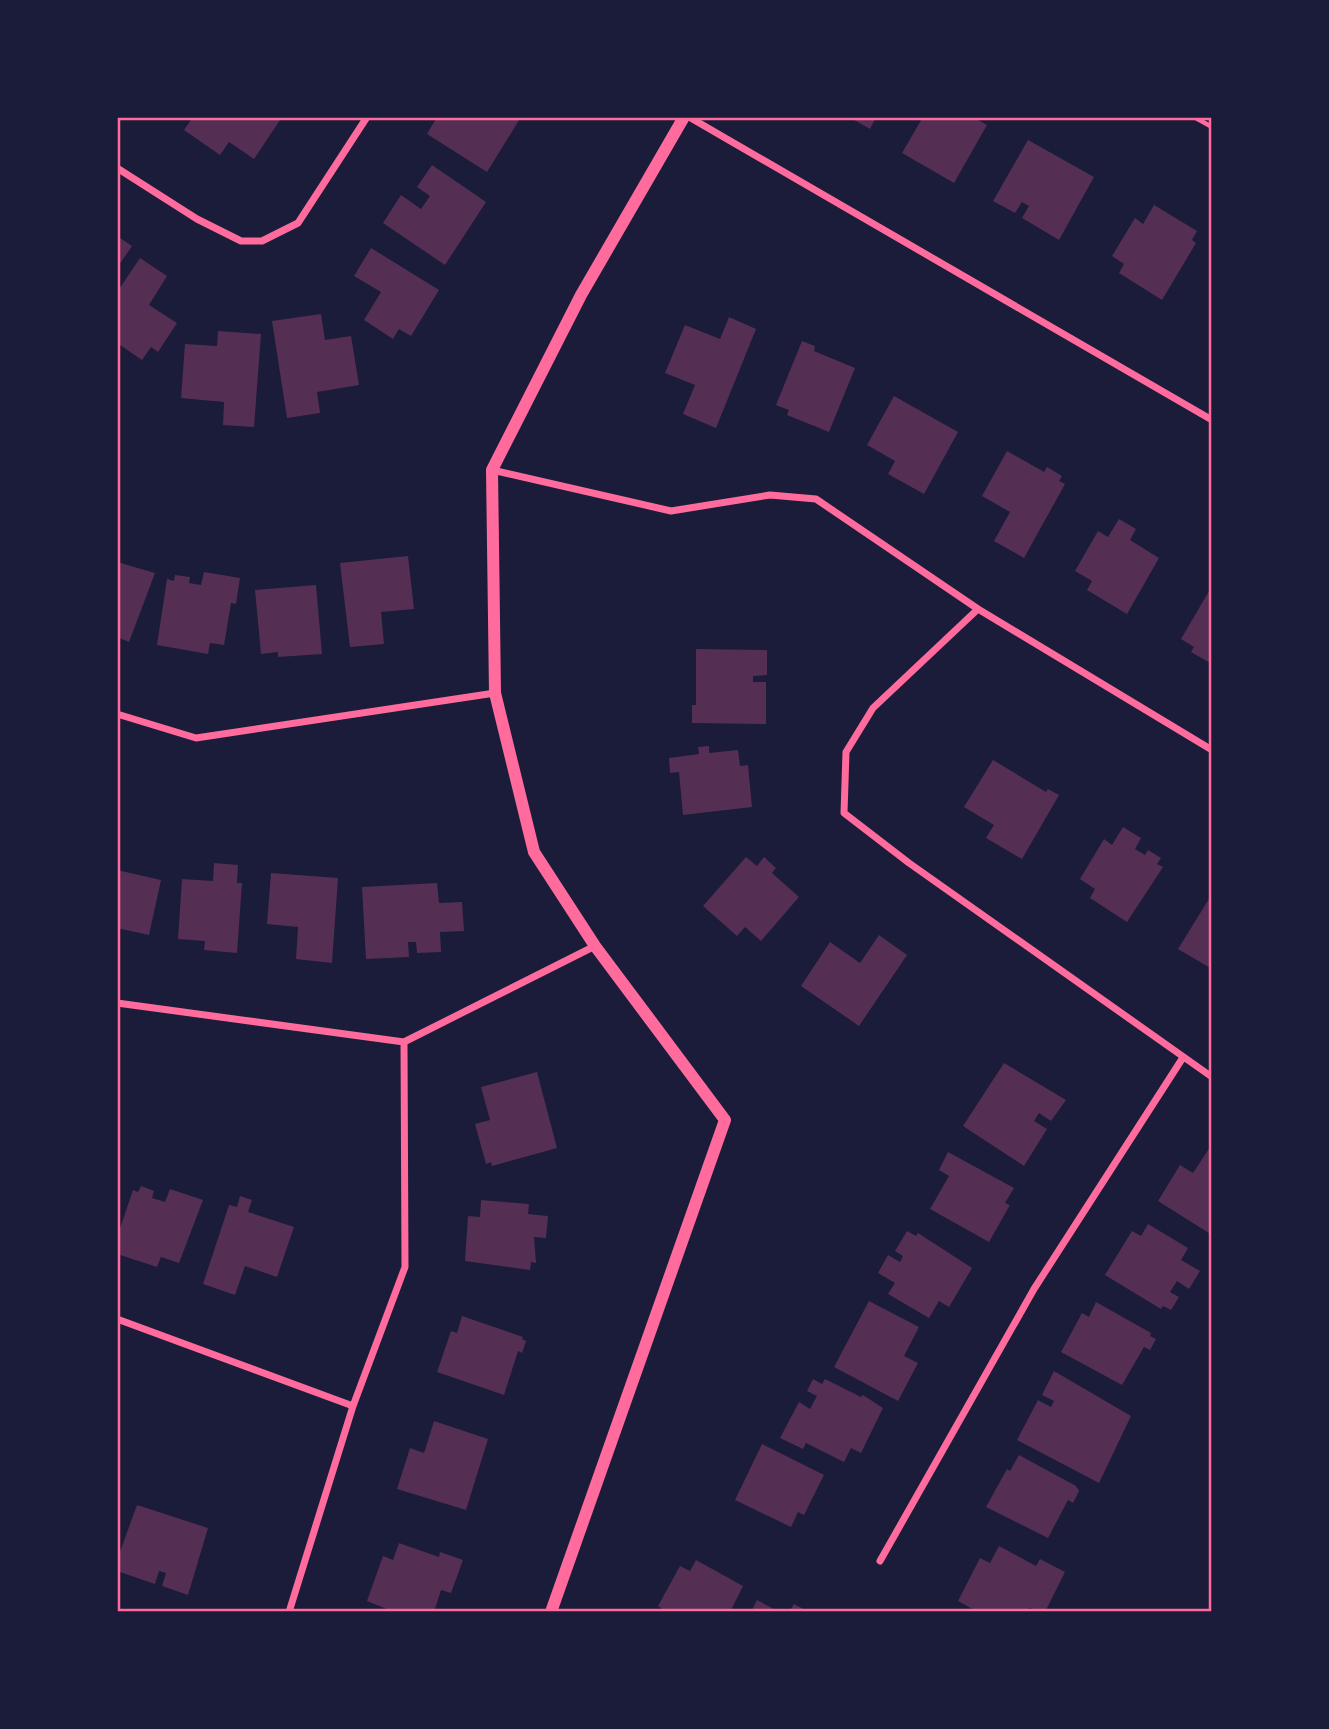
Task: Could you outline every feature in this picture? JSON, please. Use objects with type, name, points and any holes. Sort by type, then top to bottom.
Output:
[{"type":"street","points":[[117,168],[197,219],[241,241],[262,241],[298,223],[367,117]]},
{"type":"street","points":[[551,1612],[725,1120],[595,946],[534,852],[495,693],[492,470],[581,295],[687,117],[1212,420]]},
{"type":"street","points":[[492,470],[671,511],[770,495],[816,499],[978,609],[1212,750]]},
{"type":"street","points":[[978,609],[873,708],[846,752],[844,813],[1182,1059],[1212,1077]]},
{"type":"street","points":[[117,714],[196,738],[495,693]]},
{"type":"street","points":[[117,1003],[404,1042],[595,946]]},
{"type":"street","points":[[289,1612],[353,1406],[405,1267],[404,1042]]},
{"type":"street","points":[[880,1561],[1034,1289],[1182,1059]]},
{"type":"street","points":[[117,1319],[353,1406]]},
{"type":"path","points":[[1194,117],[1212,127]]},
{"type":"building","points":[[193,117],[282,117],[254,159],[229,142],[220,155],[184,130]]},
{"type":"building","points":[[437,117],[521,117],[487,172],[427,134]]},
{"type":"building","points":[[849,117],[876,117],[870,129]]},
{"type":"building","points":[[923,117],[973,117],[987,125],[954,183],[902,153]]},
{"type":"building","points":[[1028,140],[1094,177],[1059,240],[1022,218],[1029,206],[1022,202],[1015,213],[993,201]]},
{"type":"building","points":[[432,165],[486,202],[445,265],[383,223],[401,195],[421,209],[430,196],[417,187]]},
{"type":"building","points":[[1154,205],[1197,231],[1192,240],[1196,243],[1162,300],[1119,273],[1124,264],[1112,256],[1135,218],[1143,224]]},
{"type":"building","points":[[117,236],[132,246],[117,268]]},
{"type":"building","points":[[371,248],[439,290],[411,336],[399,329],[393,339],[364,320],[381,292],[354,276]]},
{"type":"building","points":[[140,258],[167,276],[149,305],[177,323],[158,352],[151,347],[142,360],[117,343],[117,292]]},
{"type":"building","points":[[321,314],[325,340],[351,336],[359,385],[317,392],[320,413],[287,418],[272,321]]},
{"type":"building","points":[[729,317],[756,329],[716,428],[683,414],[695,385],[665,373],[685,325],[720,339]]},
{"type":"building","points":[[218,331],[261,334],[254,427],[223,425],[224,402],[181,398],[185,344],[217,346]]},
{"type":"building","points":[[802,341],[815,346],[814,351],[855,368],[829,432],[787,415],[789,410],[776,405]]},
{"type":"building","points":[[894,396],[958,432],[924,494],[888,474],[895,461],[867,445]]},
{"type":"building","points":[[1007,451],[1044,472],[1047,467],[1062,476],[1059,481],[1065,484],[1024,558],[994,541],[1010,512],[982,496]]},
{"type":"building","points":[[1119,519],[1136,529],[1130,540],[1159,558],[1127,614],[1087,590],[1092,581],[1075,571],[1098,531],[1108,537]]},
{"type":"building","points":[[408,556],[414,609],[381,612],[384,644],[350,647],[340,563]]},
{"type":"building","points":[[117,562],[155,573],[129,642],[117,637]]},
{"type":"building","points":[[204,572],[240,578],[236,604],[231,603],[224,645],[210,643],[208,654],[157,645],[167,579],[174,581],[175,575],[190,577],[189,583],[201,585]]},
{"type":"building","points":[[316,585],[322,654],[278,657],[278,652],[261,654],[255,590]]},
{"type":"building","points":[[1212,586],[1212,664],[1191,652],[1194,647],[1181,639]]},
{"type":"building","points":[[696,649],[767,650],[767,675],[753,676],[753,682],[766,682],[766,724],[692,723],[692,705],[696,705]]},
{"type":"building","points":[[709,746],[709,753],[738,750],[740,766],[748,765],[752,807],[683,815],[679,772],[670,773],[669,758],[699,754],[698,747]]},
{"type":"building","points":[[993,760],[1046,792],[1048,789],[1059,795],[1022,859],[986,838],[994,825],[964,807]]},
{"type":"building","points":[[1123,827],[1141,838],[1135,849],[1145,855],[1148,850],[1161,858],[1157,864],[1163,867],[1127,922],[1090,898],[1095,889],[1080,879],[1104,839],[1112,845]]},
{"type":"building","points":[[746,857],[757,866],[764,857],[776,868],[772,873],[799,897],[761,941],[745,927],[737,936],[703,906]]},
{"type":"building","points":[[214,863],[238,865],[237,883],[242,883],[237,953],[204,950],[205,941],[178,939],[182,879],[213,881]]},
{"type":"building","points":[[117,870],[161,880],[149,935],[117,928]]},
{"type":"building","points":[[271,873],[338,878],[332,963],[296,959],[298,927],[267,924]]},
{"type":"building","points":[[437,883],[439,903],[462,902],[464,931],[440,932],[441,952],[417,953],[416,942],[408,942],[409,957],[366,959],[362,887]]},
{"type":"building","points":[[1212,894],[1212,969],[1178,949]]},
{"type":"building","points":[[879,935],[907,955],[859,1026],[801,986],[830,942],[860,963]]},
{"type":"building","points":[[1004,1063],[1066,1100],[1051,1121],[1039,1113],[1034,1121],[1047,1129],[1024,1166],[963,1126]]},
{"type":"building","points":[[537,1072],[557,1148],[492,1166],[491,1162],[486,1164],[475,1124],[490,1120],[481,1087]]},
{"type":"building","points":[[1212,1144],[1212,1235],[1158,1201],[1180,1165],[1193,1173]]},
{"type":"building","points":[[948,1152],[1014,1188],[1005,1203],[1010,1205],[989,1242],[930,1209],[949,1176],[939,1170]]},
{"type":"building","points":[[141,1186],[154,1191],[152,1198],[165,1202],[170,1189],[203,1200],[179,1263],[161,1257],[157,1267],[117,1254],[117,1237],[133,1190],[138,1192]]},
{"type":"building","points":[[240,1196],[252,1200],[248,1212],[294,1227],[277,1277],[245,1266],[235,1295],[203,1284],[229,1205],[237,1207]]},
{"type":"building","points":[[481,1200],[529,1204],[528,1214],[548,1216],[546,1238],[534,1237],[536,1263],[531,1262],[530,1270],[465,1261],[468,1216],[480,1217]]},
{"type":"building","points":[[1148,1224],[1188,1248],[1181,1260],[1200,1271],[1189,1289],[1177,1281],[1170,1292],[1179,1297],[1171,1310],[1163,1306],[1161,1309],[1105,1275],[1132,1231],[1141,1236]]},
{"type":"building","points":[[907,1231],[916,1236],[918,1233],[972,1268],[949,1307],[939,1301],[929,1318],[888,1294],[895,1283],[878,1273],[888,1255],[900,1262],[903,1256],[895,1251]]},
{"type":"building","points":[[869,1301],[919,1327],[904,1356],[918,1363],[898,1401],[834,1367]]},
{"type":"building","points":[[1096,1302],[1151,1333],[1150,1336],[1156,1339],[1150,1350],[1144,1347],[1122,1385],[1061,1352],[1082,1313],[1089,1317]]},
{"type":"building","points":[[462,1316],[523,1337],[526,1341],[522,1353],[518,1351],[504,1395],[437,1372],[451,1331],[457,1333]]},
{"type":"building","points":[[1054,1371],[1131,1416],[1099,1483],[1017,1440],[1038,1400],[1051,1407],[1054,1401],[1042,1395]]},
{"type":"building","points":[[813,1379],[822,1384],[825,1379],[861,1397],[863,1395],[883,1408],[861,1453],[851,1448],[844,1462],[806,1443],[803,1449],[780,1438],[799,1402],[810,1409],[817,1396],[807,1391]]},
{"type":"building","points":[[434,1421],[488,1439],[466,1510],[397,1489],[410,1448],[424,1453]]},
{"type":"building","points":[[762,1444],[824,1475],[804,1515],[798,1512],[791,1527],[735,1500]]},
{"type":"building","points":[[1019,1455],[1076,1486],[1079,1491],[1073,1503],[1068,1500],[1048,1538],[986,1507],[1007,1469],[1010,1471]]},
{"type":"building","points":[[137,1505],[208,1528],[188,1595],[162,1586],[166,1573],[159,1571],[155,1584],[117,1571],[117,1560]]},
{"type":"building","points":[[399,1543],[439,1557],[440,1552],[463,1560],[451,1593],[441,1590],[434,1612],[394,1612],[367,1601],[383,1556],[393,1560]]},
{"type":"building","points":[[999,1546],[1036,1566],[1040,1559],[1065,1572],[1045,1612],[1029,1608],[1027,1612],[978,1612],[958,1601],[980,1558],[990,1563]]},
{"type":"building","points":[[696,1560],[743,1586],[730,1612],[666,1612],[658,1606],[680,1566],[690,1571]]},
{"type":"building","points":[[757,1600],[779,1612],[751,1612]]},
{"type":"building","points":[[794,1604],[809,1612],[789,1612]]}]
